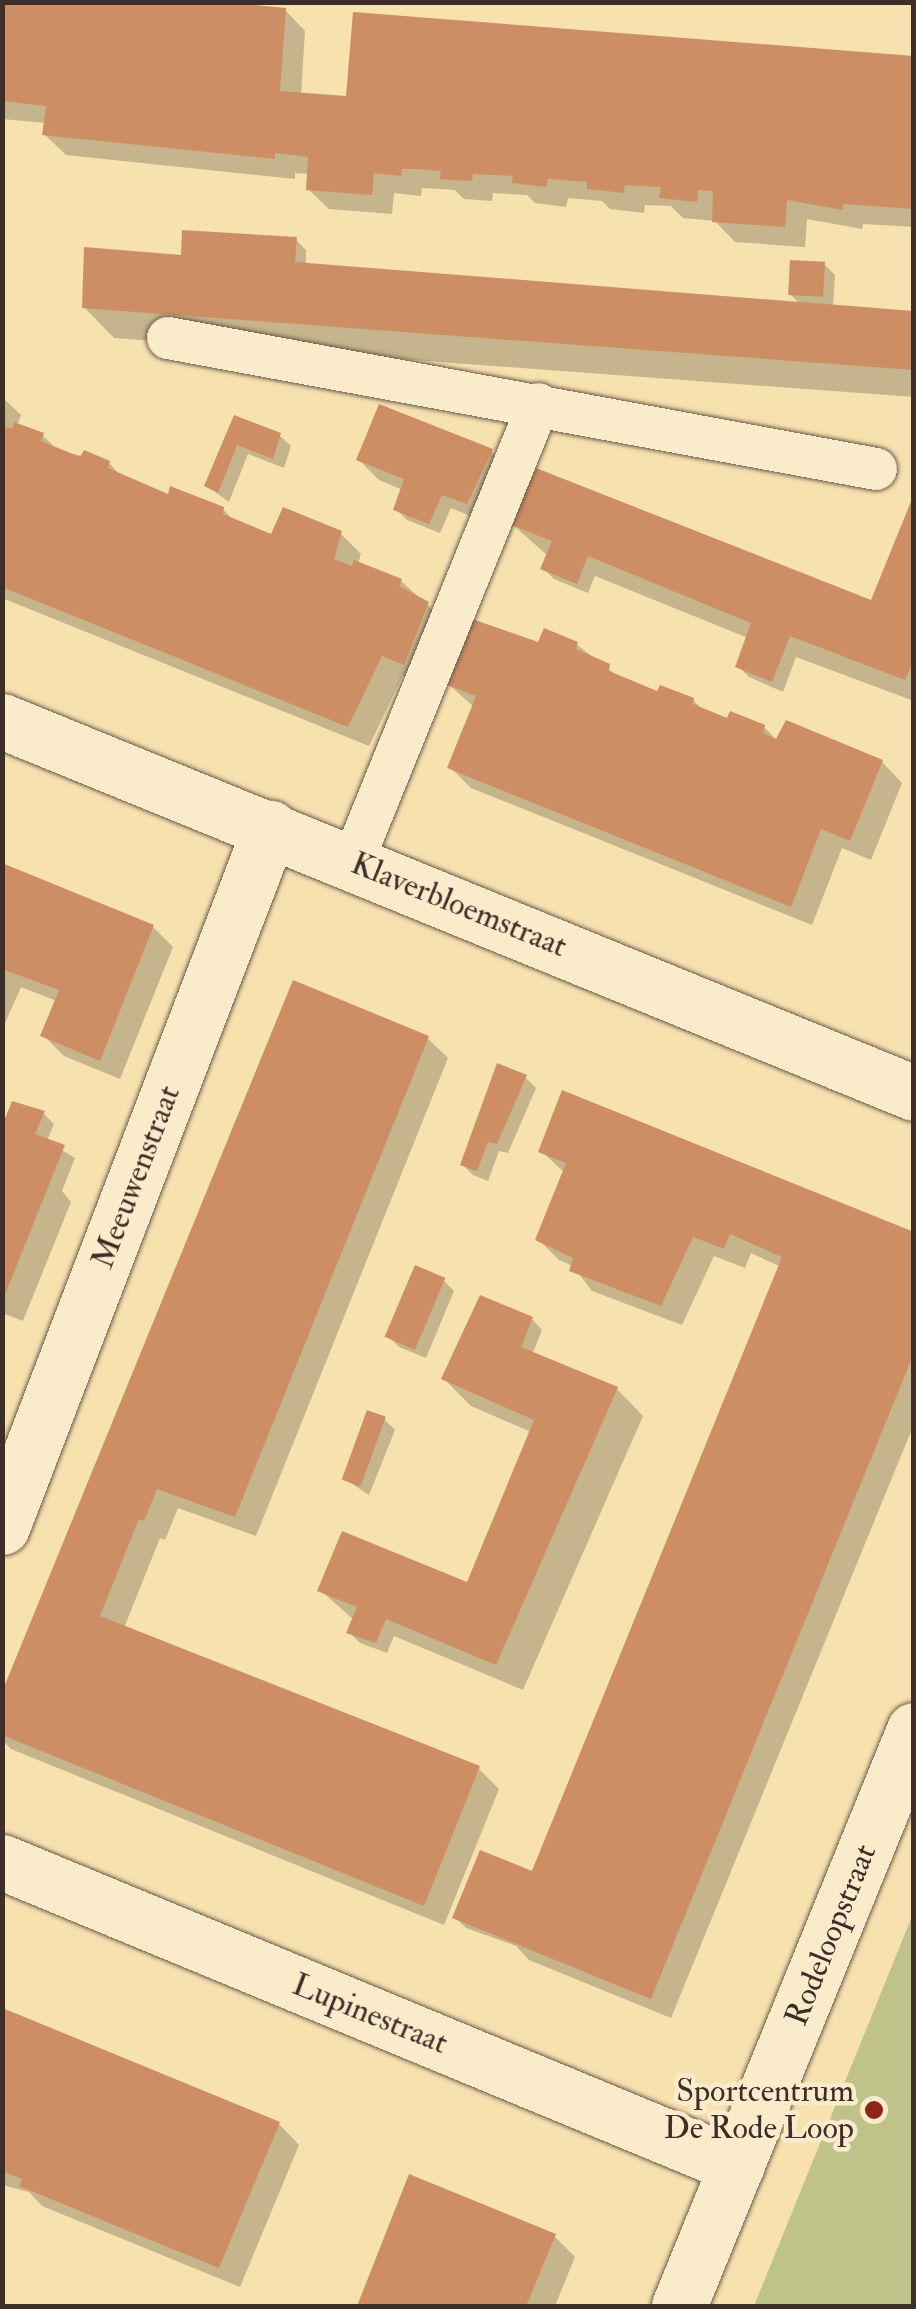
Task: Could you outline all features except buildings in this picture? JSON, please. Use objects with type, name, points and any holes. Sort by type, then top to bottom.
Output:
[{"type":"street","name":"Klaverbloemstraat","points":[[2,720],[914,1093]]},
{"type":"street","name":"Meeuwenstraat","points":[[2,1527],[270,828]]},
{"type":"street","name":"Rodeloopstraat","points":[[679,2306],[914,1730]]},
{"type":"street","name":"Lupinestraat","points":[[2,1862],[737,2166]]},
{"type":"lane","points":[[168,338],[876,469]]},
{"type":"lane","points":[[352,861],[539,404]]},
{"type":"green space","name":"Sportcentrum De Rode Loop","points":[[913,1914],[913,2306],[754,2306]]},
{"type":"place","name":"Sportcentrum De Rode Loop","points":[[874,2110]]}]
